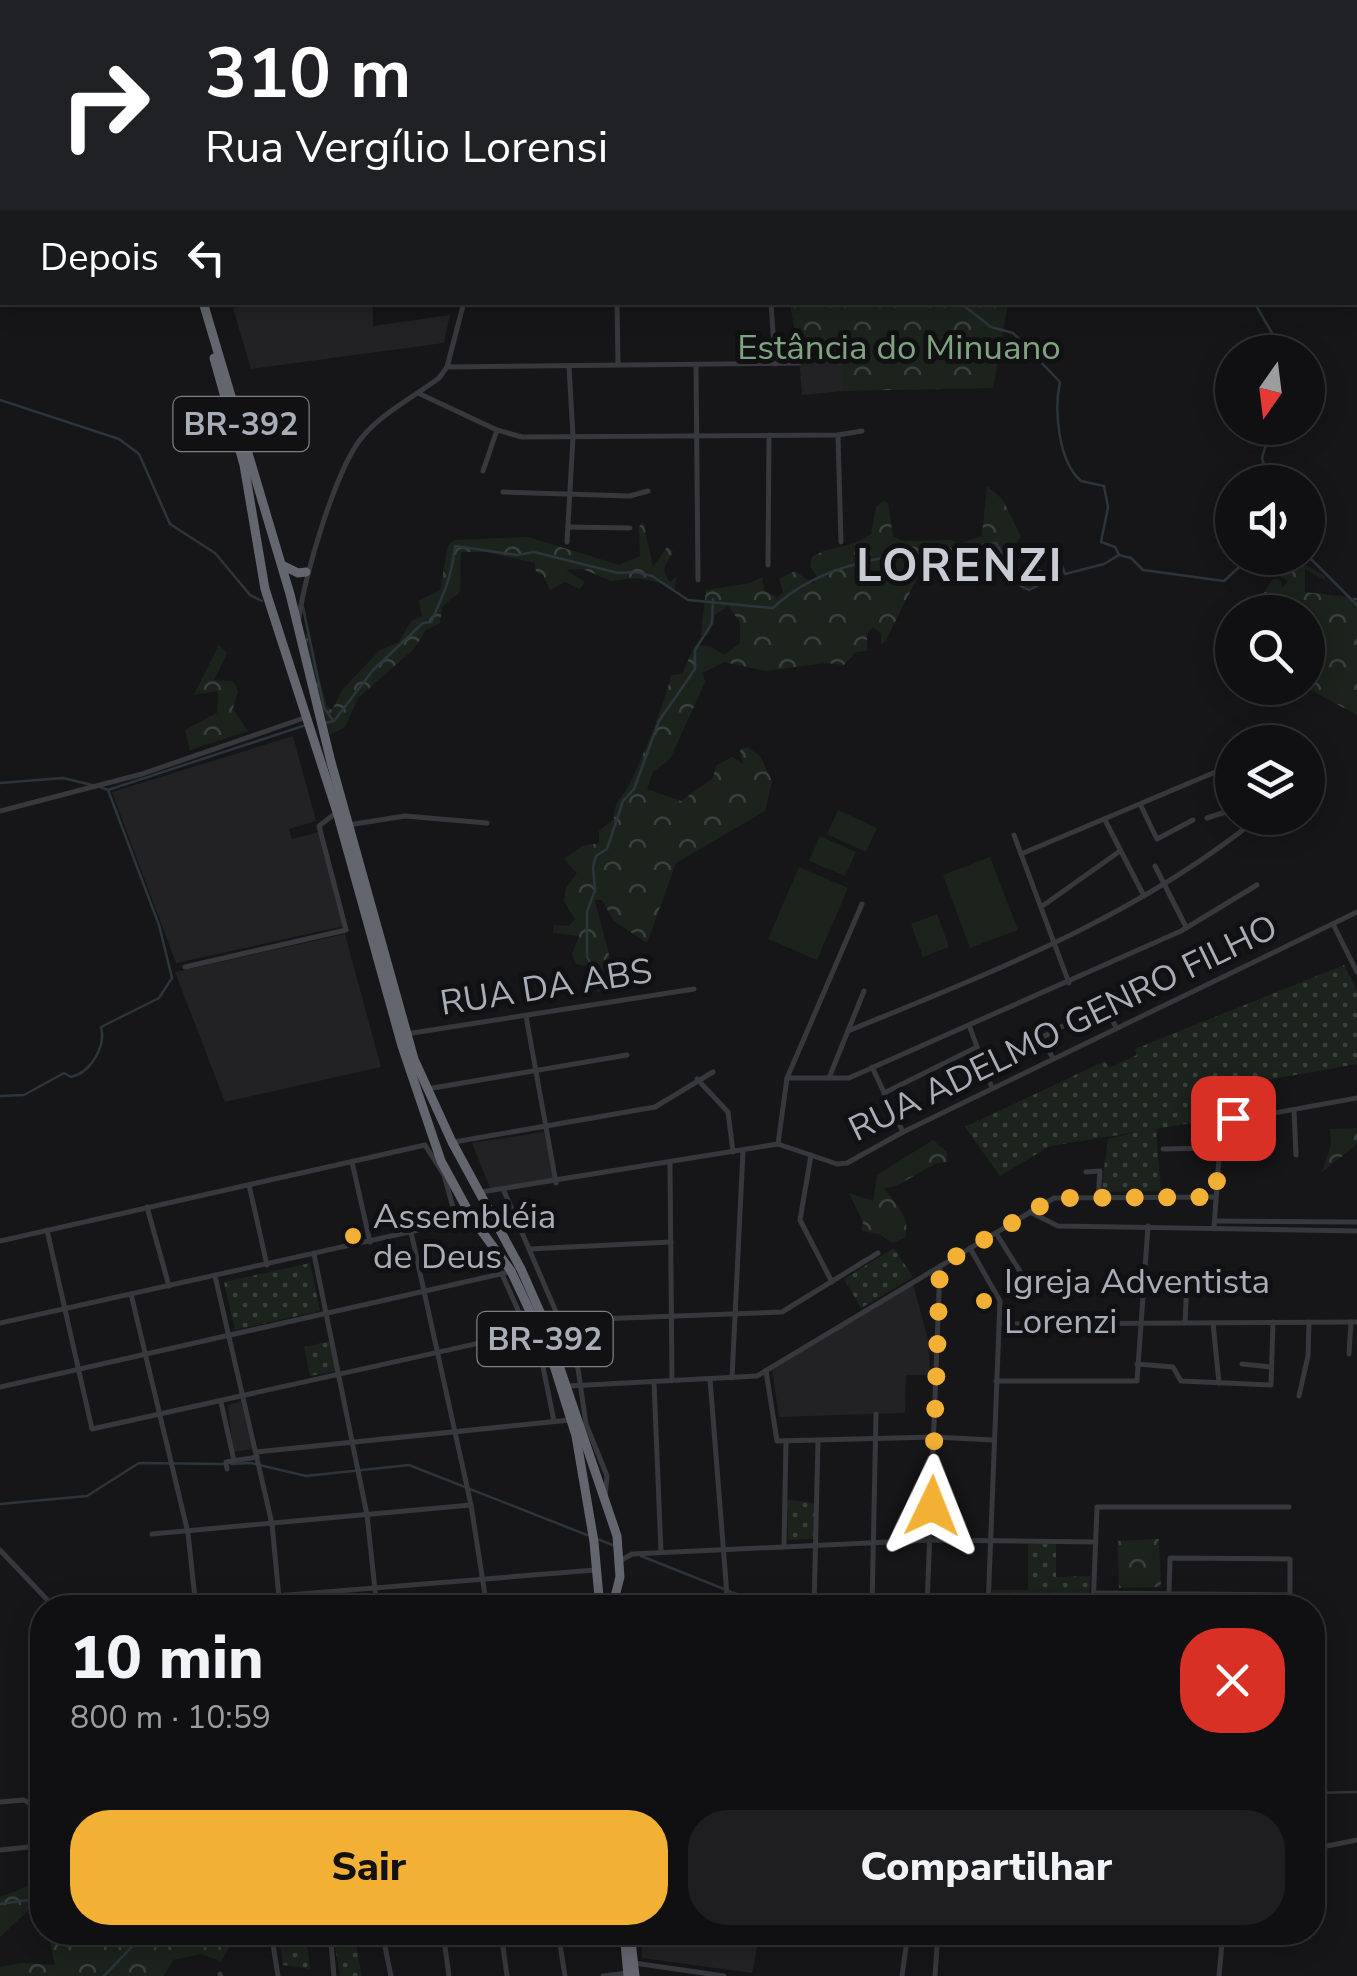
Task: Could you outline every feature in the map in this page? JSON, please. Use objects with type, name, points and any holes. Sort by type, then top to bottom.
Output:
[{"type":"highway","name":"BR-392","points":[[202,305],[282,565],[398,1034],[466,1206],[542,1326],[570,1420],[594,1542],[599,1595]]},
{"type":"highway","name":"BR-392","points":[[202,305],[244,466],[265,589],[336,812],[346,828],[406,1034],[427,1089],[441,1143],[486,1206],[574,1386],[618,1545],[620,1577],[615,1595]]},
{"type":"highway","points":[[282,565],[298,573],[308,570]]},
{"type":"highway","points":[[265,589],[286,582]]},
{"type":"highway","points":[[285,650],[294,652],[302,645]]},
{"type":"highway","points":[[472,1218],[486,1206]]},
{"type":"highway","points":[[594,1542],[608,1534],[618,1545]]},
{"type":"highway","points":[[597,1573],[610,1582],[620,1577]]},
{"type":"highway","points":[[628,1945],[631,1972]]},
{"type":"street","points":[[298,626],[308,570],[356,445],[371,428],[447,367],[463,305]]},
{"type":"street","points":[[617,305],[618,365]]},
{"type":"street","points":[[771,305],[775,364]]},
{"type":"street","points":[[447,367],[799,363]]},
{"type":"street","points":[[696,364],[698,580]]},
{"type":"street","points":[[567,542],[573,436],[569,366]]},
{"type":"street","points":[[418,394],[497,430],[522,437],[838,435],[862,431]]},
{"type":"street","points":[[483,470],[497,430]]},
{"type":"street","points":[[768,565],[769,435]]},
{"type":"street","points":[[838,435],[842,542]]},
{"type":"street","points":[[502,492],[630,496],[648,491]]},
{"type":"street","points":[[568,527],[630,528]]},
{"type":"street","points":[[286,582],[301,579],[308,570]]},
{"type":"street","points":[[0,811],[142,774],[307,717]]},
{"type":"street","points":[[1021,854],[1215,773]]},
{"type":"street","points":[[1141,806],[1158,839],[1193,820]]},
{"type":"street","points":[[322,825],[336,812]]},
{"type":"street","points":[[1207,818],[1215,815]]},
{"type":"street","points":[[322,825],[346,828],[406,816],[487,823]]},
{"type":"street","points":[[1104,820],[1144,896]]},
{"type":"street","points":[[185,968],[346,930],[322,825]]},
{"type":"street","points":[[1014,835],[1069,983]]},
{"type":"street","points":[[848,1031],[1055,945],[1165,884],[1234,835]]},
{"type":"street","points":[[1041,908],[1120,851]]},
{"type":"street","points":[[1154,866],[1185,925]]},
{"type":"street","points":[[787,1078],[848,1078],[1069,983],[1256,885]]},
{"type":"street","points":[[778,1144],[787,1078],[862,904]]},
{"type":"street","name":"RUA ADELMO GENRO FILHO","points":[[476,1190],[493,1194],[778,1144],[846,1163],[902,1132],[1357,912]]},
{"type":"street","points":[[1333,924],[1357,972]]},
{"type":"street","name":"RUA DA ABS","points":[[406,1034],[694,989]]},
{"type":"street","points":[[830,1078],[864,990]]},
{"type":"street","points":[[1053,1058],[1042,1038],[1103,1004],[1116,1027]]},
{"type":"street","points":[[526,1016],[556,1182]]},
{"type":"street","points":[[969,1024],[992,1088]]},
{"type":"street","points":[[884,1093],[977,1047]]},
{"type":"street","points":[[427,1089],[627,1054]]},
{"type":"street","points":[[872,1067],[902,1132]]},
{"type":"street","points":[[0,1241],[352,1160],[655,1107],[714,1072]]},
{"type":"street","points":[[697,1079],[728,1112],[733,1152]]},
{"type":"street","points":[[1214,1224],[1219,1148],[1225,1122],[1357,1098]]},
{"type":"street","points":[[1294,1110],[1296,1154]]},
{"type":"street","points":[[441,1143],[444,1175],[458,1222]]},
{"type":"street","points":[[1164,1149],[1219,1148]]},
{"type":"street","points":[[732,1378],[743,1150]]},
{"type":"street","points":[[811,1156],[800,1220],[832,1282]]},
{"type":"street","points":[[352,1160],[370,1242]]},
{"type":"street","points":[[670,1163],[672,1381]]},
{"type":"street","points":[[1086,1172],[1100,1171],[1098,1198]]},
{"type":"street","points":[[248,1184],[267,1264]]},
{"type":"street","points":[[504,1192],[560,1321]]},
{"type":"street","points":[[486,1206],[493,1194]]},
{"type":"street","points":[[570,1321],[574,1386],[732,1378],[766,1372],[1054,1198],[1216,1197]]},
{"type":"street","points":[[147,1206],[169,1286]]},
{"type":"street","points":[[458,1222],[466,1206]]},
{"type":"street","points":[[1030,1212],[1058,1226],[1357,1222]]},
{"type":"street","points":[[0,1323],[472,1218]]},
{"type":"street","points":[[1346,1231],[1347,1222]]},
{"type":"street","points":[[1214,1224],[1357,1231]]},
{"type":"street","points":[[996,1380],[1136,1380],[1148,1226]]},
{"type":"street","points":[[47,1230],[92,1430],[438,1354],[560,1321],[782,1312],[878,1254]]},
{"type":"street","points":[[411,1232],[471,1505],[485,1595]]},
{"type":"street","points":[[996,1233],[1021,1274]]},
{"type":"street","points":[[529,1249],[671,1242]]},
{"type":"street","points":[[970,1248],[1000,1301],[988,1595]]},
{"type":"street","points":[[314,1254],[354,1443],[376,1595]]},
{"type":"street","points":[[928,1595],[940,1266]]},
{"type":"street","points":[[0,1387],[507,1272],[534,1346],[547,1344]]},
{"type":"street","points":[[214,1276],[272,1524],[278,1595],[597,1573]]},
{"type":"street","points":[[1185,1323],[1188,1280]]},
{"type":"street","points":[[131,1294],[188,1533],[195,1595]]},
{"type":"street","points":[[1137,1364],[1173,1367],[1181,1381],[1271,1385],[1273,1322]]},
{"type":"street","points":[[1299,1396],[1308,1356],[1309,1322]]},
{"type":"street","points":[[999,1324],[1354,1322],[1349,1354]]},
{"type":"street","points":[[1213,1323],[1218,1383]]},
{"type":"street","points":[[551,1356],[543,1367],[554,1421]]},
{"type":"street","points":[[1242,1364],[1271,1366]]},
{"type":"street","points":[[766,1372],[777,1442],[934,1436],[994,1440]]},
{"type":"street","points":[[710,1379],[727,1595]]},
{"type":"street","points":[[654,1382],[661,1552]]},
{"type":"street","points":[[221,1402],[234,1460]]},
{"type":"street","points":[[872,1595],[876,1414]]},
{"type":"street","points":[[227,1469],[226,1462],[256,1455],[570,1420]]},
{"type":"street","points":[[814,1595],[818,1440]]},
{"type":"street","points":[[784,1546],[786,1441]]},
{"type":"street","points":[[152,1534],[471,1505]]},
{"type":"street","points":[[1169,1594],[1170,1558],[1290,1559],[1290,1595],[1169,1594],[1095,1593],[1098,1507],[1289,1507]]},
{"type":"street","points":[[620,1561],[632,1554],[874,1542],[1096,1542]]},
{"type":"street","points":[[618,1545],[632,1554]]},
{"type":"street","points":[[0,1550],[43,1595]]},
{"type":"street","points":[[0,1802],[24,1800],[30,1804]]},
{"type":"street","points":[[1325,1846],[1357,1840]]},
{"type":"street","points":[[0,1850],[30,1845]]},
{"type":"street","points":[[274,1945],[278,1976]]},
{"type":"street","points":[[331,1945],[334,1976]]},
{"type":"street","points":[[385,1945],[391,1976]]},
{"type":"street","points":[[444,1945],[450,1976]]},
{"type":"street","points":[[502,1945],[507,1976]]},
{"type":"street","points":[[560,1945],[565,1976]]},
{"type":"street","points":[[902,1976],[906,1945]]},
{"type":"street","points":[[935,1976],[937,1945]]},
{"type":"street","points":[[1219,1976],[1222,1945]]},
{"type":"street","points":[[603,1976],[631,1972],[724,1976]]},
{"type":"shaded area","points":[[373,305],[373,326],[450,315],[444,343],[251,369],[233,308]]},
{"type":"shaded area","points":[[799,358],[841,358],[844,391],[802,395]]},
{"type":"shaded area","points":[[293,736],[316,821],[289,829],[292,839],[319,832],[344,926],[176,963],[112,792]]},
{"type":"shaded area","points":[[345,934],[381,1067],[225,1102],[175,972]]},
{"type":"shaded area","points":[[544,1132],[553,1179],[490,1188],[472,1143]]},
{"type":"shaded area","points":[[913,1284],[928,1339],[930,1375],[906,1375],[905,1413],[779,1417],[772,1370]]},
{"type":"shaded area","points":[[241,1401],[252,1449],[233,1452],[228,1405]]},
{"type":"shaded area","points":[[642,1945],[758,1945],[752,1973],[642,1958]]},
{"type":"green space","name":"Estância do Minuano","points":[[790,305],[1008,305],[993,388],[844,391],[840,358],[799,358]]},
{"type":"green space","points":[[987,486],[1003,500],[1021,537],[1014,545],[1018,567],[1025,576],[1033,568],[1045,571],[1037,585],[1024,590],[1001,561],[980,551],[941,555],[925,562],[885,642],[881,645],[881,634],[873,627],[867,634],[867,651],[856,652],[844,665],[826,663],[765,671],[724,662],[703,673],[705,682],[670,759],[653,772],[647,789],[681,801],[712,779],[717,765],[732,757],[743,764],[740,750],[747,747],[760,756],[772,781],[765,811],[676,863],[647,943],[614,921],[602,900],[595,900],[612,976],[608,994],[597,991],[586,966],[576,964],[572,954],[579,936],[553,933],[554,925],[569,926],[575,919],[564,901],[566,888],[577,873],[564,859],[583,846],[599,843],[599,831],[614,819],[617,804],[653,730],[671,675],[682,674],[695,645],[710,646],[724,655],[740,643],[740,622],[728,606],[715,615],[708,635],[701,635],[706,590],[751,583],[762,577],[764,590],[777,598],[783,592],[779,579],[795,571],[813,584],[818,578],[810,566],[812,557],[871,534],[876,507],[883,501],[888,503],[893,536],[902,541],[952,540],[959,544],[982,536]]},
{"type":"green space","points":[[643,521],[653,567],[667,547],[673,551],[664,569],[670,582],[676,577],[675,592],[661,583],[636,578],[611,581],[583,569],[566,570],[585,582],[580,589],[565,582],[550,590],[543,575],[536,572],[535,563],[486,552],[461,552],[460,591],[442,607],[440,623],[426,630],[414,649],[358,698],[345,727],[330,735],[302,639],[307,633],[327,707],[332,710],[343,689],[380,650],[399,642],[411,621],[422,616],[419,601],[440,590],[448,546],[454,540],[528,537],[619,565],[640,556],[639,527]]},
{"type":"green space","points":[[1279,575],[1305,575],[1305,592],[1357,598],[1357,715],[1325,698],[1325,595],[1261,595],[1273,579],[1280,579],[1283,587],[1288,581]]},
{"type":"green space","points":[[219,645],[227,653],[214,680],[233,681],[238,691],[233,709],[248,731],[190,750],[185,730],[217,713],[218,691],[194,695]]},
{"type":"green space","points":[[838,810],[877,828],[866,852],[827,834]]},
{"type":"green space","points":[[820,836],[856,852],[845,876],[809,861]]},
{"type":"green space","points":[[990,857],[1018,930],[970,948],[943,875]]},
{"type":"green space","points":[[799,867],[848,888],[817,960],[768,939]]},
{"type":"green space","points":[[937,914],[949,947],[923,957],[911,924]]},
{"type":"green space","points":[[1344,965],[1357,991],[1357,1064],[1212,1090],[1214,1119],[1156,1129],[1161,1191],[1101,1192],[1108,1139],[1137,1132],[1050,1146],[1000,1176],[965,1127],[1105,1061],[1109,1068],[1137,1055],[1135,1049]]},
{"type":"green space","points":[[1357,1128],[1357,1144],[1322,1172],[1331,1145],[1330,1129]]},
{"type":"green space","points":[[933,1140],[947,1152],[947,1162],[884,1188],[904,1216],[905,1238],[892,1243],[880,1234],[862,1231],[863,1222],[849,1193],[873,1201],[877,1175]]},
{"type":"green space","points":[[894,1248],[913,1277],[861,1308],[844,1279]]},
{"type":"green space","points":[[310,1263],[320,1311],[235,1330],[224,1282]]},
{"type":"green space","points":[[330,1341],[337,1371],[310,1376],[304,1347]]},
{"type":"green space","points":[[787,1500],[814,1503],[814,1539],[788,1540]]},
{"type":"green space","points":[[1159,1539],[1161,1587],[1119,1588],[1118,1541]]},
{"type":"green space","points":[[1028,1544],[1056,1544],[1056,1577],[1091,1576],[1089,1595],[992,1595],[992,1590],[1028,1590]]},
{"type":"green space","points":[[30,1886],[30,1909],[0,1937],[0,1897]]},
{"type":"green space","points":[[51,1945],[231,1945],[221,1961],[200,1954],[173,1960],[164,1976],[0,1976],[0,1967],[21,1963],[55,1965]]},
{"type":"green space","points":[[280,1945],[307,1945],[310,1969],[283,1965]]},
{"type":"green space","points":[[335,1945],[356,1945],[362,1976],[340,1976]]},
{"type":"waterway","points":[[963,305],[991,327],[1013,333],[1060,382],[1058,420],[1067,461],[1081,481],[1104,486],[1108,507],[1101,542],[1115,547],[1119,555]]},
{"type":"waterway","points":[[1256,305],[1273,335]]},
{"type":"waterway","points":[[0,400],[119,439],[139,454],[170,524],[215,553],[250,595],[262,601]]},
{"type":"waterway","points":[[1264,465],[1266,445]]},
{"type":"waterway","points":[[325,723],[334,721],[373,670],[423,623],[431,622],[446,586],[455,546],[517,555],[534,552],[618,573],[652,576],[688,600],[773,608],[796,590],[849,566],[996,543],[1021,586],[1029,590],[1043,583],[1061,563],[1065,574],[1104,564],[1119,555],[1131,558],[1143,570],[1224,581],[1231,575]]},
{"type":"waterway","points":[[1325,573],[1357,605]]},
{"type":"waterway","points":[[606,990],[587,957],[587,912],[595,890],[596,856],[607,849],[623,801],[634,789],[659,721],[695,669],[695,650],[712,623],[713,599]]},
{"type":"waterway","points":[[303,607],[324,708],[332,719]]},
{"type":"waterway","points":[[100,787],[108,790],[306,725]]},
{"type":"waterway","points":[[0,783],[63,778],[92,785]]},
{"type":"waterway","points":[[0,1096],[24,1095],[64,1073],[71,1077],[85,1070],[99,1049],[101,1027],[159,998],[172,978],[159,925],[108,790]]},
{"type":"waterway","points":[[0,1504],[87,1496],[139,1463],[223,1464]]},
{"type":"waterway","points":[[231,1464],[251,1463],[306,1476],[409,1465],[587,1535]]},
{"type":"waterway","points":[[595,1538],[615,1546]]},
{"type":"waterway","points":[[641,1556],[739,1595]]},
{"type":"waterway","points":[[1325,1793],[1357,1792]]},
{"type":"waterway","points":[[0,1904],[30,1900]]},
{"type":"waterway","points":[[104,1976],[134,1945]]},
{"type":"place","name":"Assembléia de Deus","points":[[353,1236]]},
{"type":"place","name":"Igreja Adventista Lorenzi","points":[[984,1301]]},
{"type":"district","name":"LORENZI","points":[[960,566]]},
{"type":"route","points":[[932,1506],[940,1266],[1054,1198],[1216,1197],[1220,1128],[1233,1118]]}]
